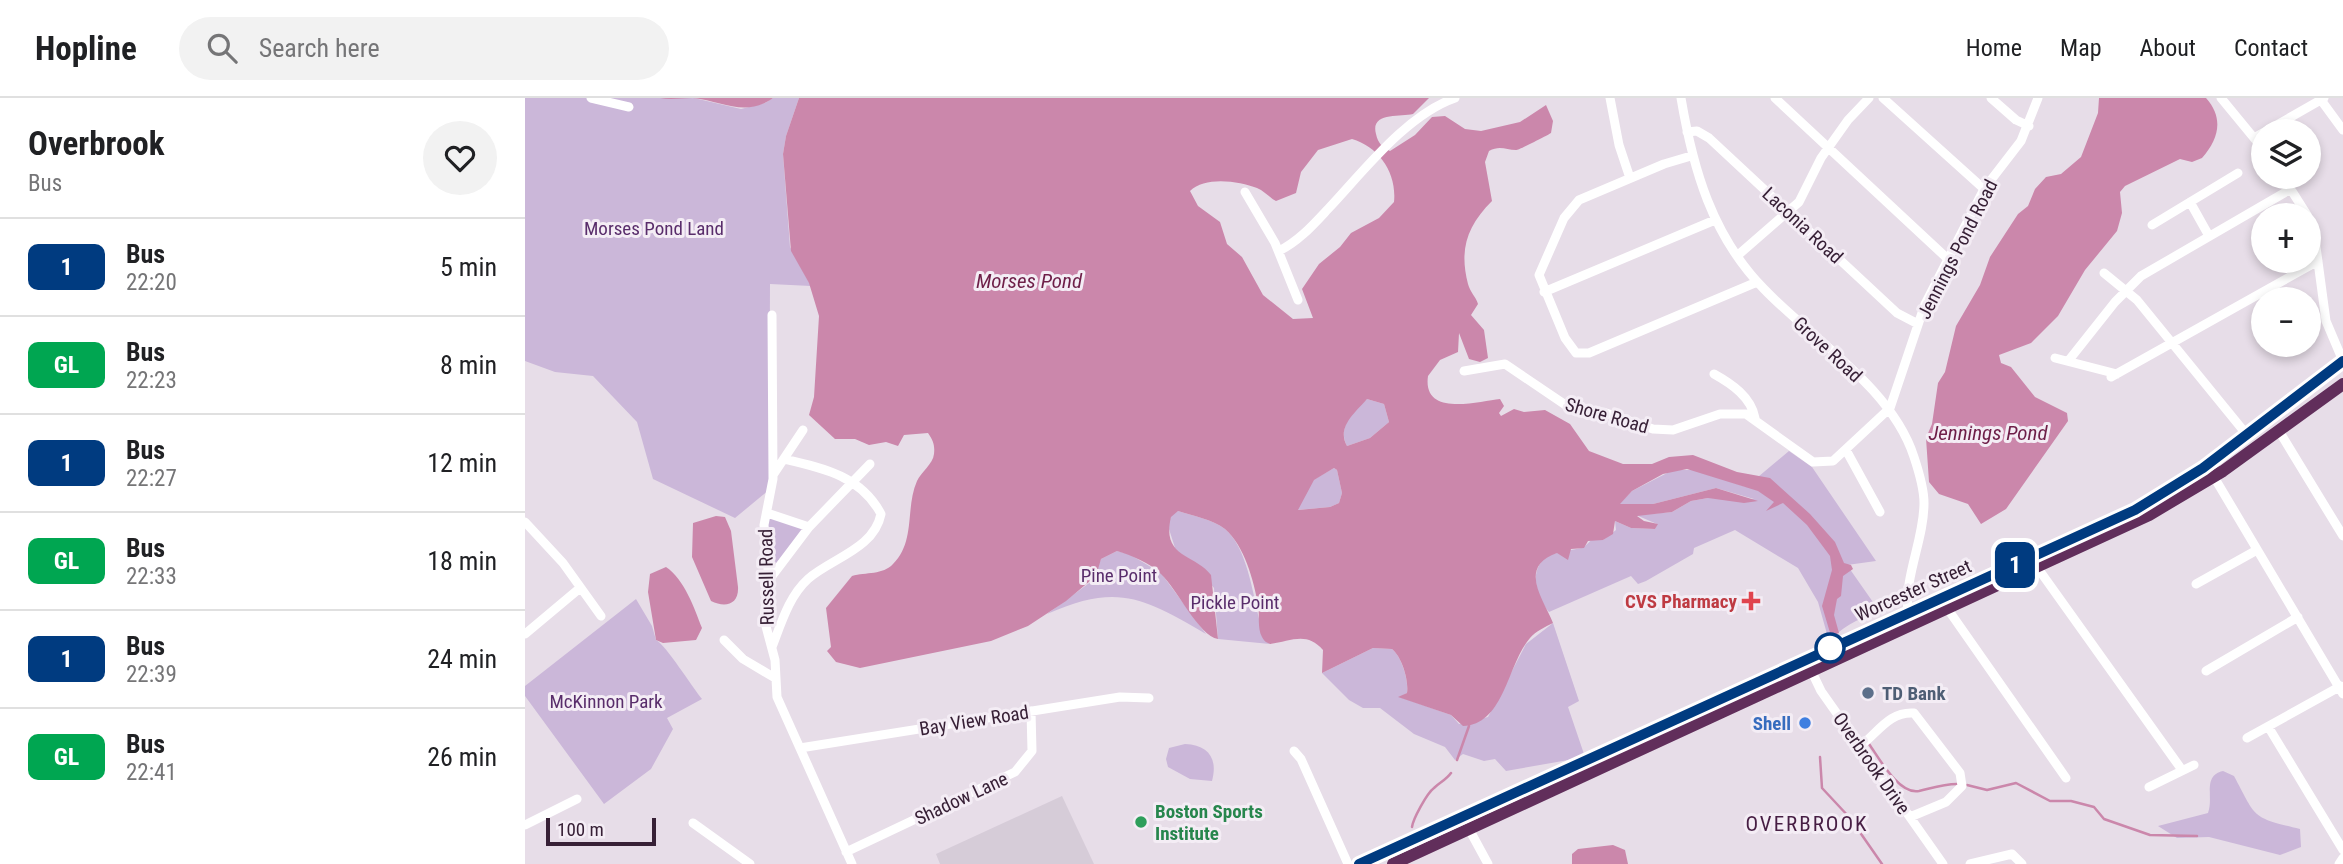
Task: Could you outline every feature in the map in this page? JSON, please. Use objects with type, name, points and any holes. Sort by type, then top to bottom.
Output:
[{"type":"highway","name":"Worcester Street","points":[[1359,864],[1577,767],[2135,510],[2182,483],[2343,361]]},
{"type":"highway","name":"Worcester Street","points":[[1394,864],[2148,515],[2214,477],[2343,384]]},
{"type":"street","points":[[591,98],[629,107]]},
{"type":"street","points":[[1279,251],[1310,229],[1387,147],[1425,114],[1455,98]]},
{"type":"street","points":[[1610,98],[1619,145],[1630,178]]},
{"type":"street","name":"Grove Road","points":[[1681,98],[1691,156],[1715,220],[1738,256],[1757,282],[1890,408],[1907,438],[1923,496],[1908,592],[1908,613]]},
{"type":"street","points":[[1775,98],[1950,261]]},
{"type":"street","points":[[1738,256],[1789,212],[1802,197],[1829,148],[1869,98]]},
{"type":"street","points":[[1883,98],[1984,189]]},
{"type":"street","points":[[1991,98],[2016,120],[2029,126]]},
{"type":"street","name":"Jennings Pond Road","points":[[1890,408],[1918,324],[1984,189],[2017,148],[2029,126],[2038,98]]},
{"type":"street","points":[[2221,98],[2251,136]]},
{"type":"street","points":[[2287,119],[2323,99],[2343,130]]},
{"type":"street","name":"Laconia Road","points":[[1686,132],[1705,135],[1897,313],[1918,324]]},
{"type":"street","points":[[1691,156],[1587,195],[1570,210],[1541,266],[1539,280],[1569,345],[1580,354],[1635,336],[1757,282]]},
{"type":"street","points":[[2152,225],[2238,173]]},
{"type":"street","points":[[2069,360],[2126,289],[2145,273],[2291,189],[2300,203]]},
{"type":"street","points":[[1245,192],[1279,251],[1298,300]]},
{"type":"street","points":[[2190,202],[2209,236]]},
{"type":"street","points":[[1544,292],[1715,220]]},
{"type":"street","points":[[2103,273],[2126,289],[2247,435]]},
{"type":"street","points":[[2055,358],[2069,360],[2114,376],[2296,273]]},
{"type":"street","points":[[2320,273],[2326,321],[2343,361]]},
{"type":"street","name":"Russell Road","points":[[772,315],[773,475],[764,538],[769,580],[764,619],[772,647],[777,697],[852,864]]},
{"type":"street","name":"Shore Road","points":[[1464,371],[1505,364],[1567,406],[1606,413],[1660,431],[1673,430],[1728,413],[1741,413],[1755,418]]},
{"type":"street","points":[[1714,374],[1738,389],[1752,408],[1755,418],[1812,462],[1828,463],[1846,450],[1890,408]]},
{"type":"street","points":[[773,475],[803,430]]},
{"type":"street","points":[[2279,431],[2343,536]]},
{"type":"street","points":[[1846,450],[1880,512]]},
{"type":"street","points":[[772,647],[797,592],[822,568],[863,543],[880,519],[877,507],[853,482],[837,473],[784,459]]},
{"type":"street","points":[[769,580],[809,527],[870,464]]},
{"type":"street","points":[[2214,477],[2342,689],[2247,738]]},
{"type":"street","points":[[767,513],[809,527]]},
{"type":"street","points":[[525,522],[601,617]]},
{"type":"street","points":[[2196,584],[2257,550]]},
{"type":"street","points":[[2037,567],[2182,770]]},
{"type":"street","points":[[525,634],[580,588]]},
{"type":"street","points":[[1947,608],[2066,778]]},
{"type":"street","points":[[2206,671],[2298,617]]},
{"type":"street","points":[[724,640],[743,659],[775,678]]},
{"type":"street","name":"Overbrook Drive","points":[[1807,660],[1860,746],[1943,864]]},
{"type":"street","name":"Bay View Road","points":[[800,748],[1120,697],[1149,698]]},
{"type":"street","name":"Shadow Lane","points":[[846,852],[1015,772],[1032,751],[1031,711]]},
{"type":"street","points":[[1860,746],[1878,726],[1910,712],[1924,723],[1962,778],[1962,786],[1946,802],[1910,817]]},
{"type":"street","points":[[2269,728],[2343,850]]},
{"type":"street","points":[[1294,751],[1301,758],[1348,864]]},
{"type":"street","points":[[2149,787],[2194,765]]},
{"type":"street","points":[[525,825],[577,799]]},
{"type":"street","points":[[693,823],[750,864]]},
{"type":"street","points":[[1469,829],[1488,864]]},
{"type":"street","points":[[1970,864],[2012,855],[2022,864]]},
{"type":"street","points":[[2339,864],[2343,858]]},
{"type":"shaded area","points":[[1062,796],[1094,864],[940,864],[936,854]]},
{"type":"green space","name":"Morses Pond Land","points":[[525,98],[694,98],[741,109],[765,103],[773,98],[799,98],[783,154],[790,247],[811,286],[770,284],[769,490],[735,518],[653,479],[637,422],[593,376],[555,372],[525,361]]},
{"type":"green space","points":[[1367,399],[1384,404],[1389,422],[1370,438],[1347,446],[1344,439],[1345,426],[1352,414]]},
{"type":"green space","points":[[1789,451],[1812,467],[1876,561],[1847,565],[1882,615],[1853,622],[1829,641],[1818,602],[1798,568],[1735,530],[1694,548],[1693,554],[1646,581],[1638,584],[1631,576],[1549,612],[1544,606],[1536,582],[1538,567],[1543,560],[1553,554],[1583,547],[1593,539],[1603,540],[1616,530],[1615,521],[1631,528],[1655,529],[1657,524],[1636,515],[1672,512],[1691,501],[1708,498],[1754,499],[1716,488],[1653,504],[1619,504],[1632,491],[1673,470],[1696,470],[1746,487]]},
{"type":"green space","points":[[1334,468],[1337,470],[1342,493],[1339,503],[1330,507],[1297,510],[1313,480]]},
{"type":"green space","name":"Pickle Point","points":[[1178,511],[1220,526],[1235,541],[1249,575],[1265,638],[1270,644],[1218,639],[1214,588],[1191,560],[1176,551],[1168,526],[1172,513]]},
{"type":"green space","points":[[767,513],[809,527],[769,580]]},
{"type":"green space","name":"Pine Point","points":[[1117,551],[1129,554],[1161,573],[1206,634],[1164,611],[1129,598],[1093,599],[1047,614],[1092,581],[1101,559]]},
{"type":"green space","name":"McKinnon Park","points":[[636,599],[652,626],[656,640],[702,699],[667,718],[673,729],[651,769],[604,804],[525,696],[525,686]]},
{"type":"green space","points":[[1553,623],[1579,701],[1568,707],[1584,754],[1574,759],[1506,771],[1495,759],[1484,761],[1463,754],[1455,760],[1445,747],[1414,734],[1380,708],[1363,708],[1349,700],[1322,673],[1373,648],[1392,649],[1402,664],[1407,683],[1407,693],[1400,697],[1451,715],[1459,724],[1488,717],[1526,644]]},
{"type":"green space","points":[[1185,744],[1200,747],[1210,755],[1214,766],[1212,781],[1190,779],[1168,767],[1166,759],[1169,748]]},
{"type":"green space","points":[[2223,771],[2234,776],[2257,814],[2272,822],[2300,829],[2301,847],[2280,855],[2209,837],[2177,838],[2158,826],[2208,813],[2211,782],[2213,777]]},
{"type":"water","points":[[693,98],[773,98],[763,104],[743,108]]},
{"type":"water","name":"Morses Pond","points":[[799,98],[1429,98],[1413,114],[1387,117],[1377,122],[1375,127],[1378,140],[1390,151],[1415,135],[1432,117],[1445,116],[1465,129],[1481,131],[1520,122],[1546,105],[1553,121],[1551,133],[1518,149],[1500,148],[1489,151],[1485,162],[1492,201],[1476,220],[1467,239],[1465,271],[1469,287],[1478,304],[1471,315],[1484,330],[1488,358],[1480,362],[1469,359],[1459,333],[1458,352],[1440,360],[1428,376],[1429,389],[1434,398],[1454,404],[1500,399],[1504,406],[1499,413],[1501,416],[1514,409],[1524,412],[1545,410],[1570,424],[1589,451],[1623,464],[1652,464],[1669,457],[1693,455],[1737,472],[1770,478],[1810,514],[1835,542],[1844,563],[1851,565],[1853,569],[1843,576],[1841,596],[1837,599],[1834,615],[1839,633],[1831,636],[1822,606],[1832,570],[1830,556],[1807,525],[1783,503],[1766,511],[1774,502],[1758,491],[1687,469],[1663,474],[1632,491],[1620,504],[1653,504],[1716,488],[1758,501],[1744,503],[1708,498],[1691,501],[1672,512],[1637,516],[1644,521],[1658,524],[1655,529],[1631,528],[1615,521],[1613,534],[1603,540],[1588,541],[1584,548],[1571,549],[1568,560],[1557,553],[1545,559],[1538,567],[1537,585],[1553,623],[1530,638],[1522,649],[1497,704],[1477,723],[1463,726],[1451,715],[1398,697],[1407,693],[1407,682],[1402,663],[1392,649],[1373,648],[1322,673],[1323,650],[1317,644],[1305,639],[1270,644],[1266,642],[1260,630],[1251,575],[1238,544],[1220,526],[1178,511],[1171,517],[1171,540],[1175,548],[1211,575],[1218,639],[1203,630],[1157,570],[1117,551],[1101,559],[1096,576],[1066,601],[1028,626],[991,641],[860,668],[836,662],[827,651],[831,647],[826,608],[852,576],[889,568],[900,555],[908,535],[913,491],[931,461],[934,448],[928,433],[904,435],[898,446],[886,442],[869,445],[855,439],[835,439],[809,415],[814,397],[819,316],[809,283],[791,251],[783,154]],"holes":[[[1352,139],[1370,148],[1384,163],[1392,181],[1394,202],[1379,218],[1351,233],[1340,247],[1319,264],[1302,289],[1313,318],[1293,319],[1263,295],[1242,257],[1227,244],[1220,222],[1198,206],[1190,191],[1204,183],[1241,183],[1257,188],[1276,201],[1296,193],[1301,172],[1318,150]],[[1367,399],[1384,404],[1389,422],[1370,438],[1347,446],[1344,432],[1353,415]],[[1334,468],[1337,470],[1342,493],[1339,503],[1330,507],[1298,510],[1314,480]]]},
{"type":"water","name":"Jennings Pond","points":[[2099,98],[2206,98],[2217,121],[2215,136],[2202,158],[2192,162],[2180,159],[2125,186],[2120,192],[2122,213],[2117,231],[2085,270],[2058,316],[2031,343],[1999,355],[2001,363],[2011,367],[2035,397],[2067,413],[2068,421],[2006,509],[1981,524],[1968,504],[1939,494],[1929,482],[1926,438],[1932,424],[1938,383],[1945,372],[1956,326],[1980,285],[1990,257],[2018,214],[2028,206],[2035,189],[2046,177],[2061,174],[2081,157],[2098,113]]},
{"type":"water","points":[[716,516],[725,517],[731,531],[738,587],[734,601],[726,604],[711,601],[692,557],[693,523]]},
{"type":"water","points":[[666,567],[679,579],[696,612],[702,628],[696,640],[663,643],[656,640],[648,592],[650,574]]},
{"type":"water","points":[[1613,845],[1625,850],[1628,864],[1572,864],[1572,854],[1578,849]]},
{"type":"waterway","points":[[1457,760],[1469,726]]},
{"type":"waterway","points":[[1869,744],[1897,782],[1912,791],[1957,784]]},
{"type":"waterway","points":[[1820,757],[1822,788],[1850,818],[1882,864]]},
{"type":"waterway","points":[[1412,827],[1428,795],[1451,773]]},
{"type":"waterway","points":[[1967,785],[1987,790],[2016,783],[2050,801],[2071,801],[2094,807],[2104,819],[2150,835],[2197,836]]},
{"type":"bus line","name":"1","points":[[1359,864],[1577,767],[2135,510],[2170,491],[2203,468],[2343,361]]},
{"type":"place","name":"CVS Pharmacy","points":[[1751,601]]},
{"type":"place","name":"TD Bank","points":[[1868,693]]},
{"type":"place","name":"Shell","points":[[1805,723]]},
{"type":"place","name":"Boston Sports Institute","points":[[1141,822]]},
{"type":"district","name":"OVERBROOK","points":[[1807,824]]}]
